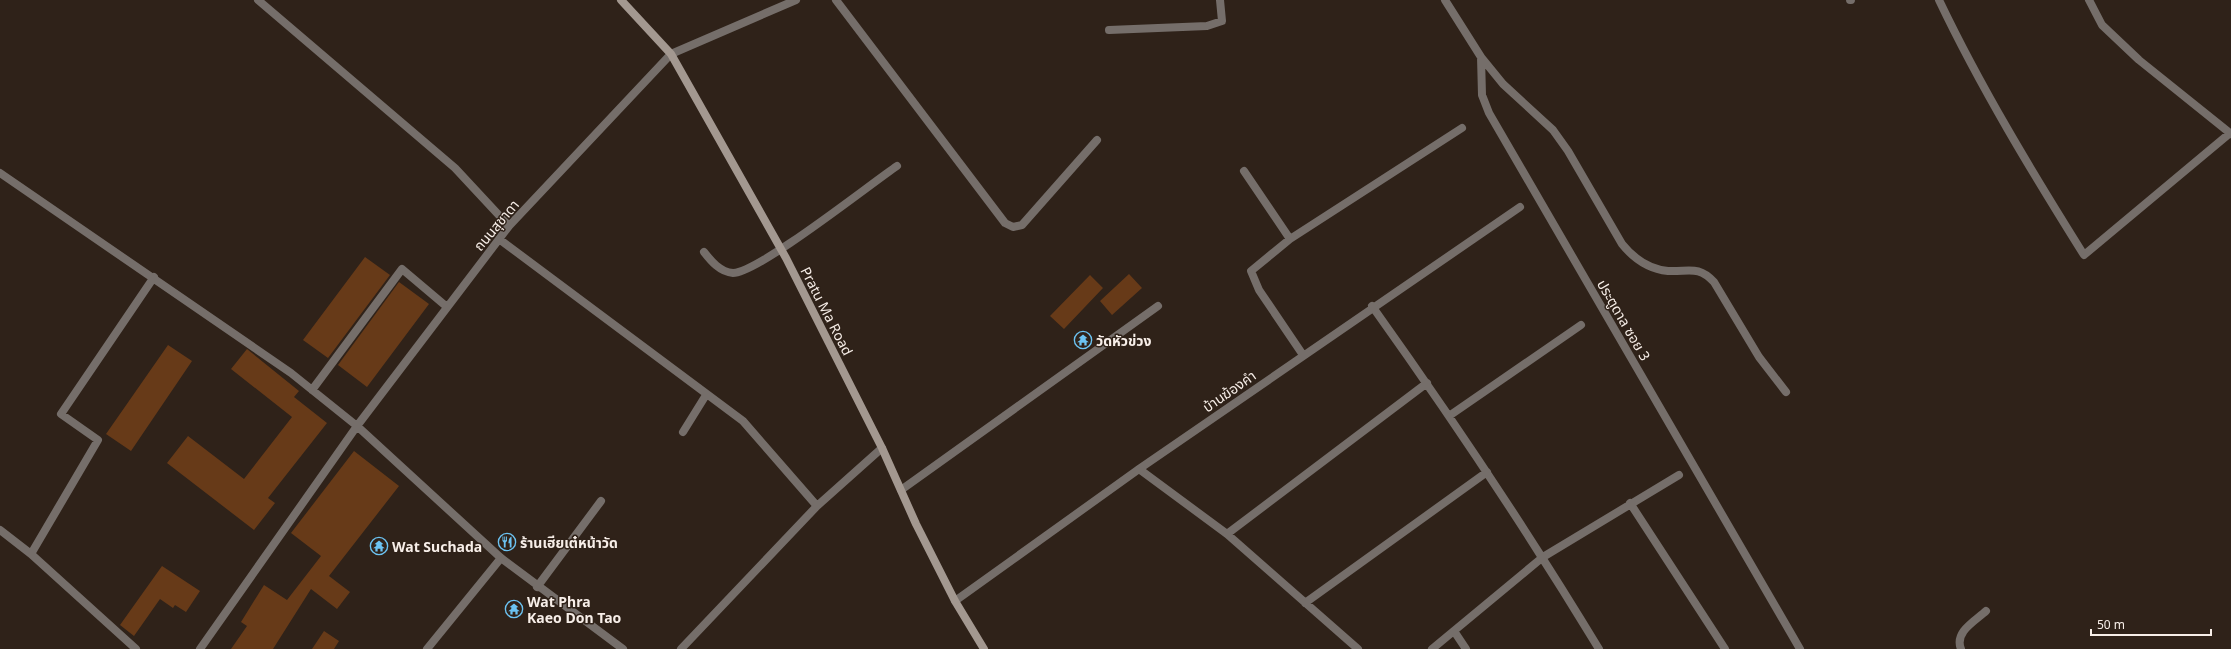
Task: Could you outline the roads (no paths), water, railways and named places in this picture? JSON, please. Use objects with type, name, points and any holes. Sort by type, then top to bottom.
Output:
[{"type":"main road","name":"Pratu Ma Road","points":[[622,0],[671,54],[781,249],[882,448],[956,601],[984,649]]},
{"type":"street","points":[[258,0],[455,168],[510,226]]},
{"type":"street","points":[[671,54],[796,0]]},
{"type":"street","points":[[836,0],[1005,223],[1013,227],[1022,225],[1097,140]]},
{"type":"street","points":[[1110,30],[1207,26],[1222,21],[1220,0]]},
{"type":"street","points":[[1445,0],[1481,56],[1503,84],[1553,130],[1568,151],[1622,244],[1631,256],[1651,267],[1668,271],[1698,270],[1708,275],[1714,282],[1759,357],[1786,392]]},
{"type":"street","points":[[1939,0],[1969,62],[2036,179],[2084,255],[2231,133],[2139,60],[2102,26],[2089,0]]},
{"type":"street","name":"ถนนสุชาดา","points":[[200,649],[357,426],[510,226],[671,54]]},
{"type":"street","name":"ประตูดาล ซอย 3","points":[[1481,56],[1482,95],[1489,113],[1800,649]]},
{"type":"street","points":[[1303,355],[1250,271],[1290,239],[1462,128]]},
{"type":"street","points":[[704,252],[714,264],[732,273],[747,269],[781,249],[897,166]]},
{"type":"street","points":[[1244,171],[1290,239]]},
{"type":"street","points":[[0,173],[154,277],[312,390],[357,426],[501,558],[537,587],[623,649]]},
{"type":"street","name":"บ้านฆ้องคำ","points":[[956,601],[1138,468],[1372,306],[1520,207]]},
{"type":"street","points":[[500,239],[743,421],[817,506]]},
{"type":"street","points":[[312,390],[402,269],[447,307]]},
{"type":"street","points":[[31,554],[98,440],[61,414],[154,277]]},
{"type":"street","points":[[901,490],[1158,306]]},
{"type":"street","points":[[1372,306],[1427,383],[1543,556],[1598,649]]},
{"type":"street","points":[[1449,416],[1581,324]]},
{"type":"street","points":[[1227,534],[1427,383]]},
{"type":"street","points":[[683,432],[706,394]]},
{"type":"street","points":[[681,649],[817,506],[882,448]]},
{"type":"street","points":[[1138,468],[1227,534],[1358,649]]},
{"type":"street","points":[[1305,603],[1487,472]]},
{"type":"street","points":[[1432,649],[1543,556],[1679,475]]},
{"type":"street","points":[[537,587],[602,501]]},
{"type":"street","points":[[1630,503],[1725,649]]},
{"type":"street","points":[[0,530],[31,554],[136,649]]},
{"type":"street","points":[[427,649],[501,558]]},
{"type":"street","points":[[1961,649],[1959,644],[1960,634],[1986,611]]},
{"type":"street","points":[[1454,631],[1466,649]]},
{"type":"place","name":"วัดหัวข่วง","points":[[1083,340]]},
{"type":"place","name":"ร้านเฮียเต๋หน้าวัด","points":[[507,542]]},
{"type":"place","name":"Wat Suchada","points":[[379,546]]},
{"type":"place","name":"Wat Phra Kaeo Don Tao","points":[[514,609]]}]
